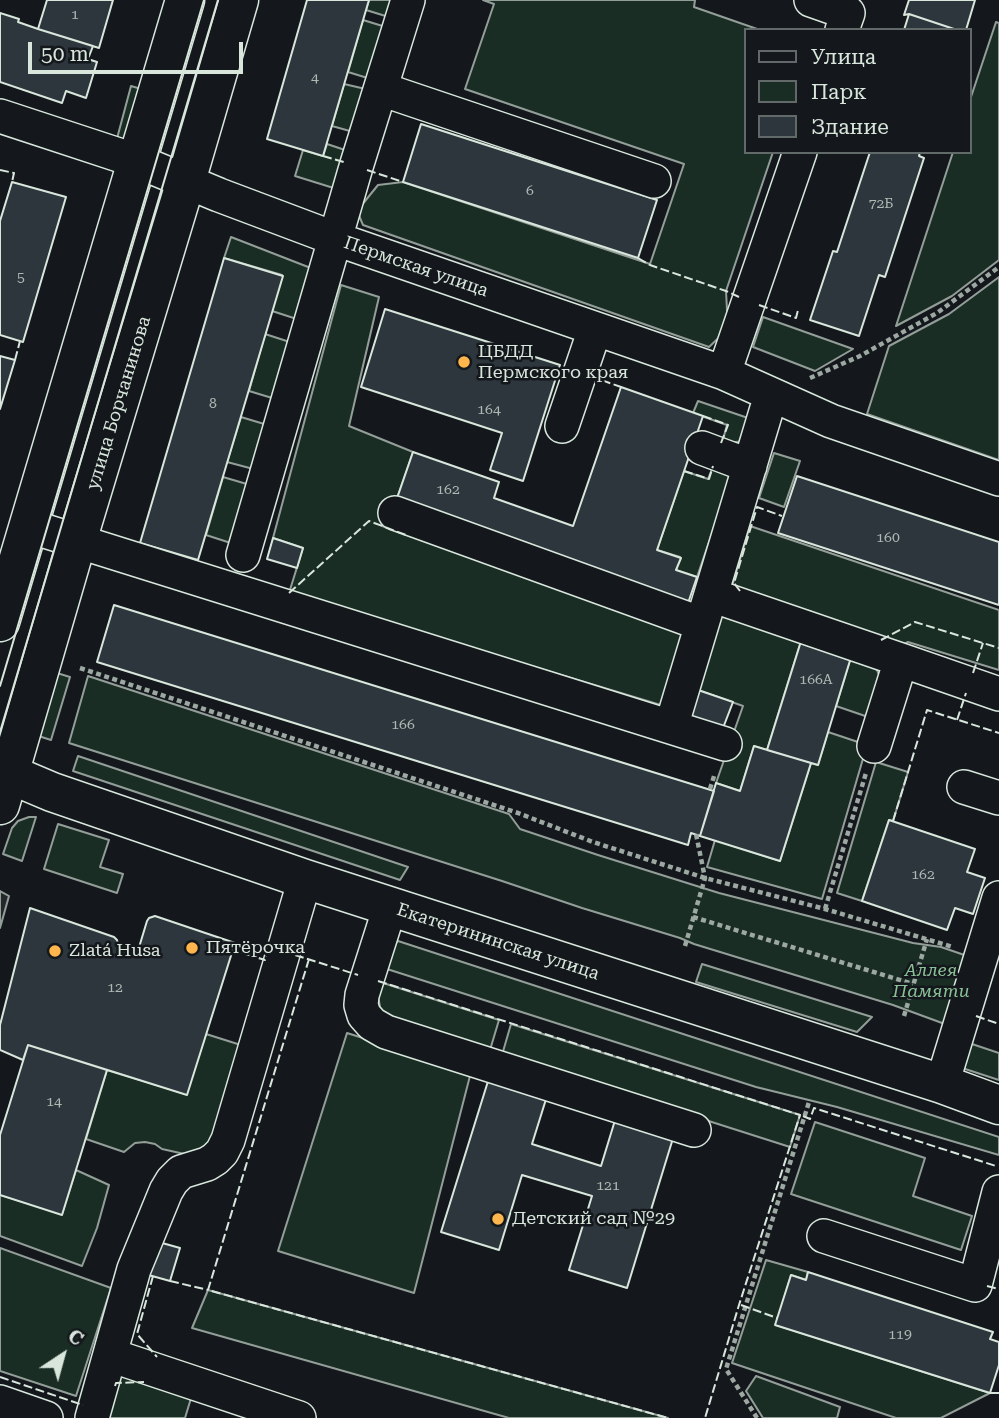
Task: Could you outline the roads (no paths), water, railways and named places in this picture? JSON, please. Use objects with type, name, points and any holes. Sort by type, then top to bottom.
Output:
[{"type":"main road","points":[[0,622],[186,0]]},
{"type":"main road","name":"улица Борчанинова","points":[[3,783],[239,0]]},
{"type":"main road","name":"Екатерининская улица","points":[[3,783],[52,792],[304,879],[942,1084],[999,1105]]},
{"type":"street","points":[[243,555],[356,167],[408,0]]},
{"type":"street","points":[[811,0],[848,12],[843,28]]},
{"type":"street","points":[[381,89],[654,181]]},
{"type":"street","name":"Пермская улица","points":[[2,126],[137,161],[336,239],[724,373],[831,421],[999,479]]},
{"type":"street","points":[[724,373],[799,154]]},
{"type":"street","points":[[562,426],[595,328]]},
{"type":"street","points":[[671,727],[771,395]]},
{"type":"street","points":[[702,449],[750,466]]},
{"type":"street","points":[[395,513],[707,609],[901,660],[999,694]]},
{"type":"street","points":[[29,526],[725,744]]},
{"type":"street","points":[[874,746],[901,660]]},
{"type":"street","points":[[964,787],[999,798]]},
{"type":"street","points":[[92,1418],[134,1269],[166,1191],[181,1172],[215,1159],[228,1140],[304,879]]},
{"type":"street","points":[[942,1084],[999,898]]},
{"type":"street","points":[[390,907],[362,995],[364,1015],[372,1024],[386,1032],[694,1130]]},
{"type":"street","points":[[824,1236],[975,1285],[999,1192]]},
{"type":"street","points":[[110,1355],[299,1418]]},
{"type":"street","points":[[0,1402],[46,1418]]},
{"type":"tram line","points":[[0,686],[204,0]]},
{"type":"tram line","points":[[0,732],[218,0]]},
{"type":"place","name":"ЦБДД Пермского края","points":[[464,362]]},
{"type":"place","name":"Пятёрочка","points":[[192,948]]},
{"type":"place","name":"Zlatá Husa","points":[[55,951]]},
{"type":"place","name":"Детский сад №29","points":[[498,1219]]},
{"type":"park label","name":"Аллея Памяти","points":[[931,981]]}]
